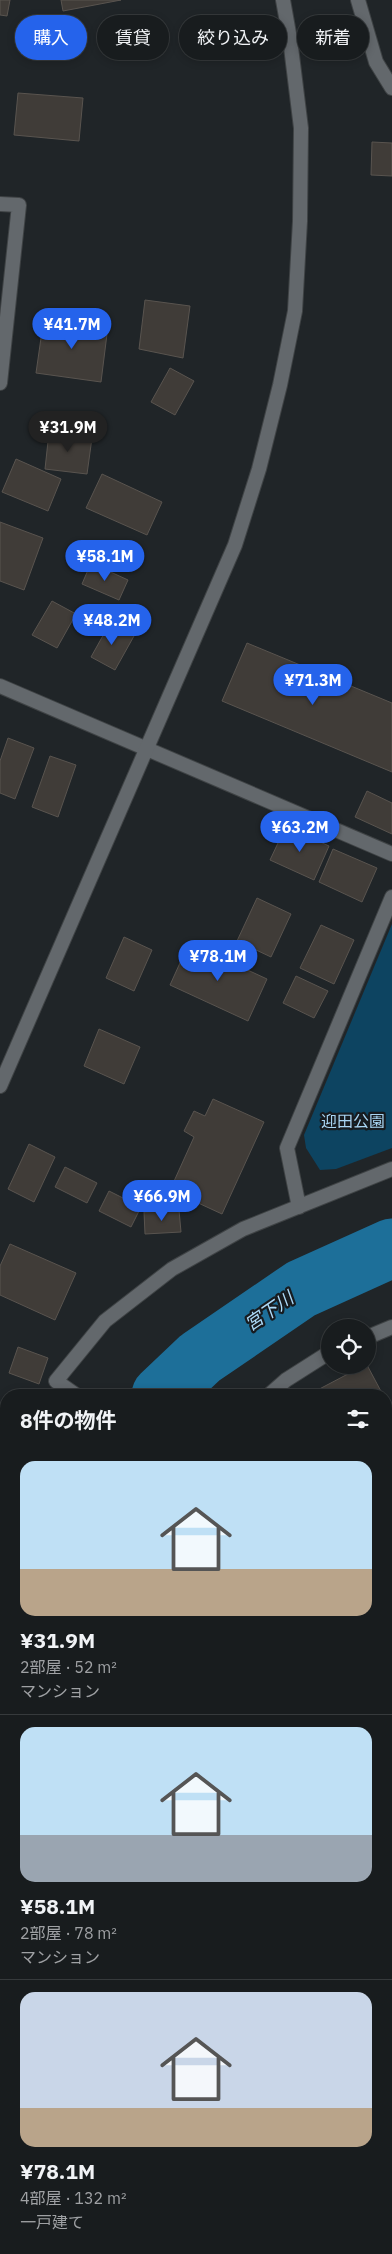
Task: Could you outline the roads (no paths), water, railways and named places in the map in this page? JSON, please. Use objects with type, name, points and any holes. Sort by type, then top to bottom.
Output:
[{"type":"street","points":[[0,1086],[235,544],[259,469],[280,385],[295,311],[300,221],[301,128],[290,39],[283,0]]},
{"type":"street","points":[[358,0],[376,62],[392,88]]},
{"type":"street","points":[[0,204],[19,205],[0,382]]},
{"type":"street","points":[[0,686],[392,854]]},
{"type":"street","points":[[298,1206],[287,1148],[392,897]]},
{"type":"street","points":[[65,1389],[56,1382],[105,1321],[172,1269],[243,1228],[392,1169]]},
{"type":"street","points":[[376,1334],[392,1327]]},
{"type":"street","points":[[276,1389],[286,1380],[321,1358]]},
{"type":"waterway","name":"宮下川","points":[[167,1389],[200,1358],[301,1289],[392,1248]]},
{"type":"park label","name":"迎田公園","points":[[353,1121]]}]
